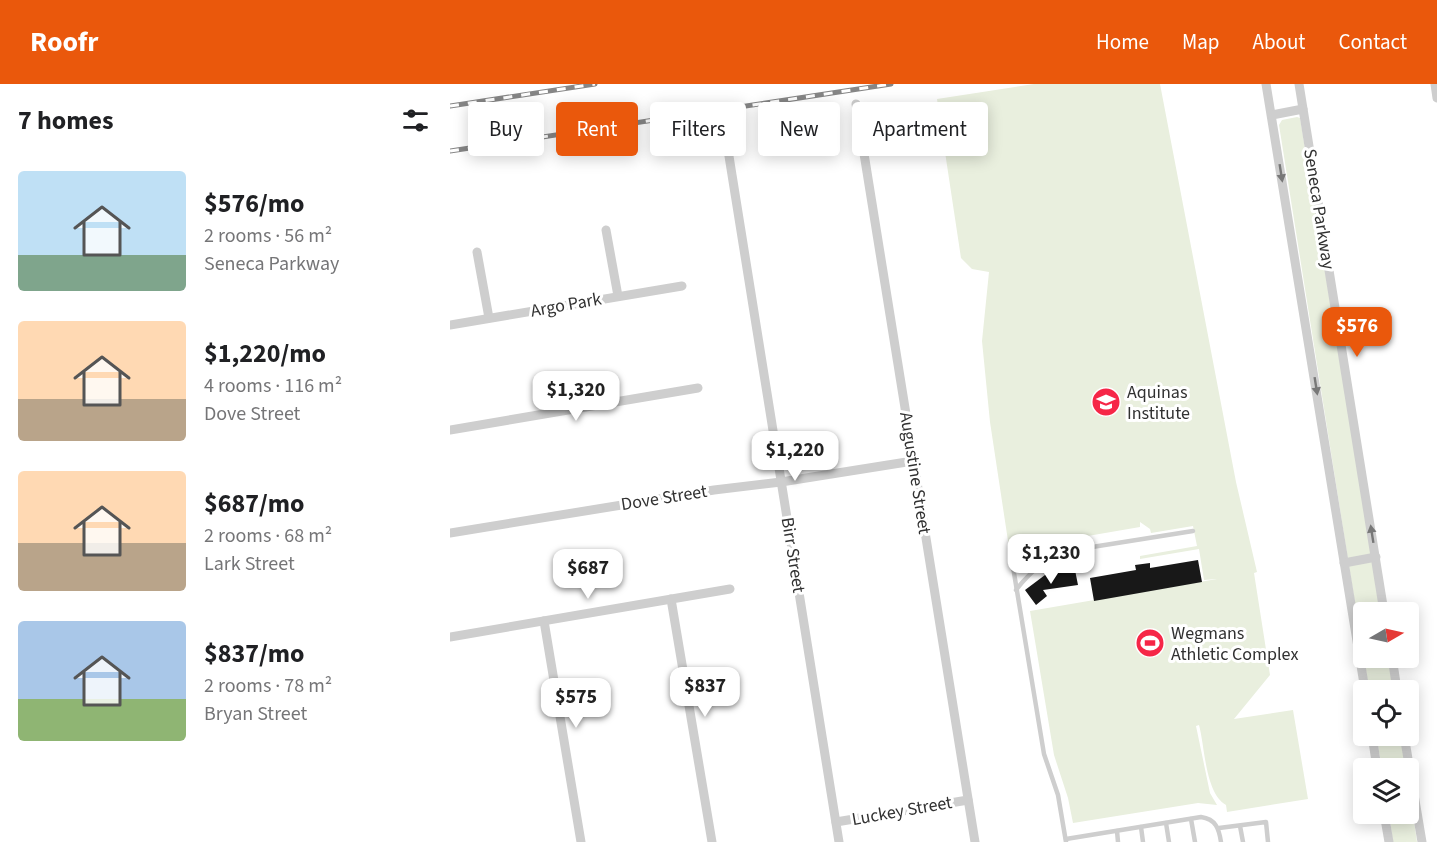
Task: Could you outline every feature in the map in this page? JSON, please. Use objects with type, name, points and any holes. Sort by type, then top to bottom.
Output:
[{"type":"street","name":"Seneca Parkway","points":[[1266,84],[1363,680]]},
{"type":"street","name":"Seneca Parkway","points":[[1299,84],[1383,602]]},
{"type":"street","points":[[1435,84],[1437,98]]},
{"type":"street","points":[[1272,115],[1303,109]]},
{"type":"street","name":"Birr Street","points":[[729,156],[839,842]]},
{"type":"street","name":"Augustine Street","points":[[864,156],[975,842]]},
{"type":"street","points":[[606,230],[618,296]]},
{"type":"street","points":[[477,252],[489,318]]},
{"type":"street","name":"Argo Park","points":[[450,325],[682,286]]},
{"type":"street","points":[[450,430],[698,388]]},
{"type":"street","name":"Dove Street","points":[[450,533],[714,490],[913,461]]},
{"type":"street","points":[[1344,563],[1376,557]]},
{"type":"street","points":[[450,637],[730,589]]},
{"type":"street","points":[[671,598],[712,842]]},
{"type":"street","points":[[544,621],[581,842]]},
{"type":"street","points":[[1406,746],[1422,842]]},
{"type":"street","name":"Luckey Street","points":[[836,822],[968,800]]},
{"type":"street","points":[[1386,824],[1389,842]]},
{"type":"lane","points":[[1016,590],[1024,580],[1055,555],[1067,551],[1193,531]]},
{"type":"lane","points":[[1055,555],[1038,546],[1032,547],[1015,559],[1013,567],[1044,754],[1058,795],[1066,841],[1141,827],[1208,818],[1219,828],[1221,842]]},
{"type":"lane","points":[[1191,819],[1195,842]]},
{"type":"lane","points":[[1219,828],[1266,822],[1268,842]]},
{"type":"lane","points":[[1166,823],[1169,842]]},
{"type":"lane","points":[[1240,826],[1243,842]]},
{"type":"lane","points":[[1141,827],[1143,842]]},
{"type":"lane","points":[[1117,831],[1118,842]]},
{"type":"lane","points":[[1093,835],[1094,842]]},
{"type":"green space","name":"Aquinas Institute","points":[[1034,84],[1160,84],[1236,482],[1257,572],[1254,573],[1270,675],[1234,719],[1293,710],[1308,799],[1227,812],[1226,805],[1219,799],[1210,780],[1199,725],[1196,726],[1210,793],[1217,805],[1198,803],[1073,823],[1068,798],[1054,755],[1030,611],[1217,579],[1204,580],[1199,549],[1140,559],[1140,556],[1197,546],[1193,526],[1151,533],[1150,529],[1140,522],[1140,527],[1047,543],[1036,540],[1026,541],[1010,554],[990,422],[982,341],[989,272],[972,269],[961,258],[946,156],[988,156],[988,102],[937,102],[937,99]]},
{"type":"green space","points":[[1300,118],[1379,602],[1355,602],[1279,125],[1282,120]]},
{"type":"green space","points":[[1366,668],[1390,668],[1391,680],[1367,680]]},
{"type":"green space","points":[[1378,746],[1402,746],[1404,758],[1380,758]]},
{"type":"green space","points":[[1391,824],[1414,824],[1417,842],[1393,842]]},
{"type":"building","points":[[1198,560],[1202,582],[1094,601],[1090,578],[1136,570],[1135,565],[1150,563],[1150,568]]},
{"type":"building","points":[[1075,570],[1078,585],[1043,590],[1047,596],[1036,605],[1025,590],[1045,575]]},
{"type":"railway","points":[[450,106],[595,84]]},
{"type":"railway","points":[[450,151],[891,84]]},
{"type":"place","name":"Aquinas Institute","points":[[1106,402]]},
{"type":"place","name":"Wegmans Athletic Complex","points":[[1150,643]]}]
